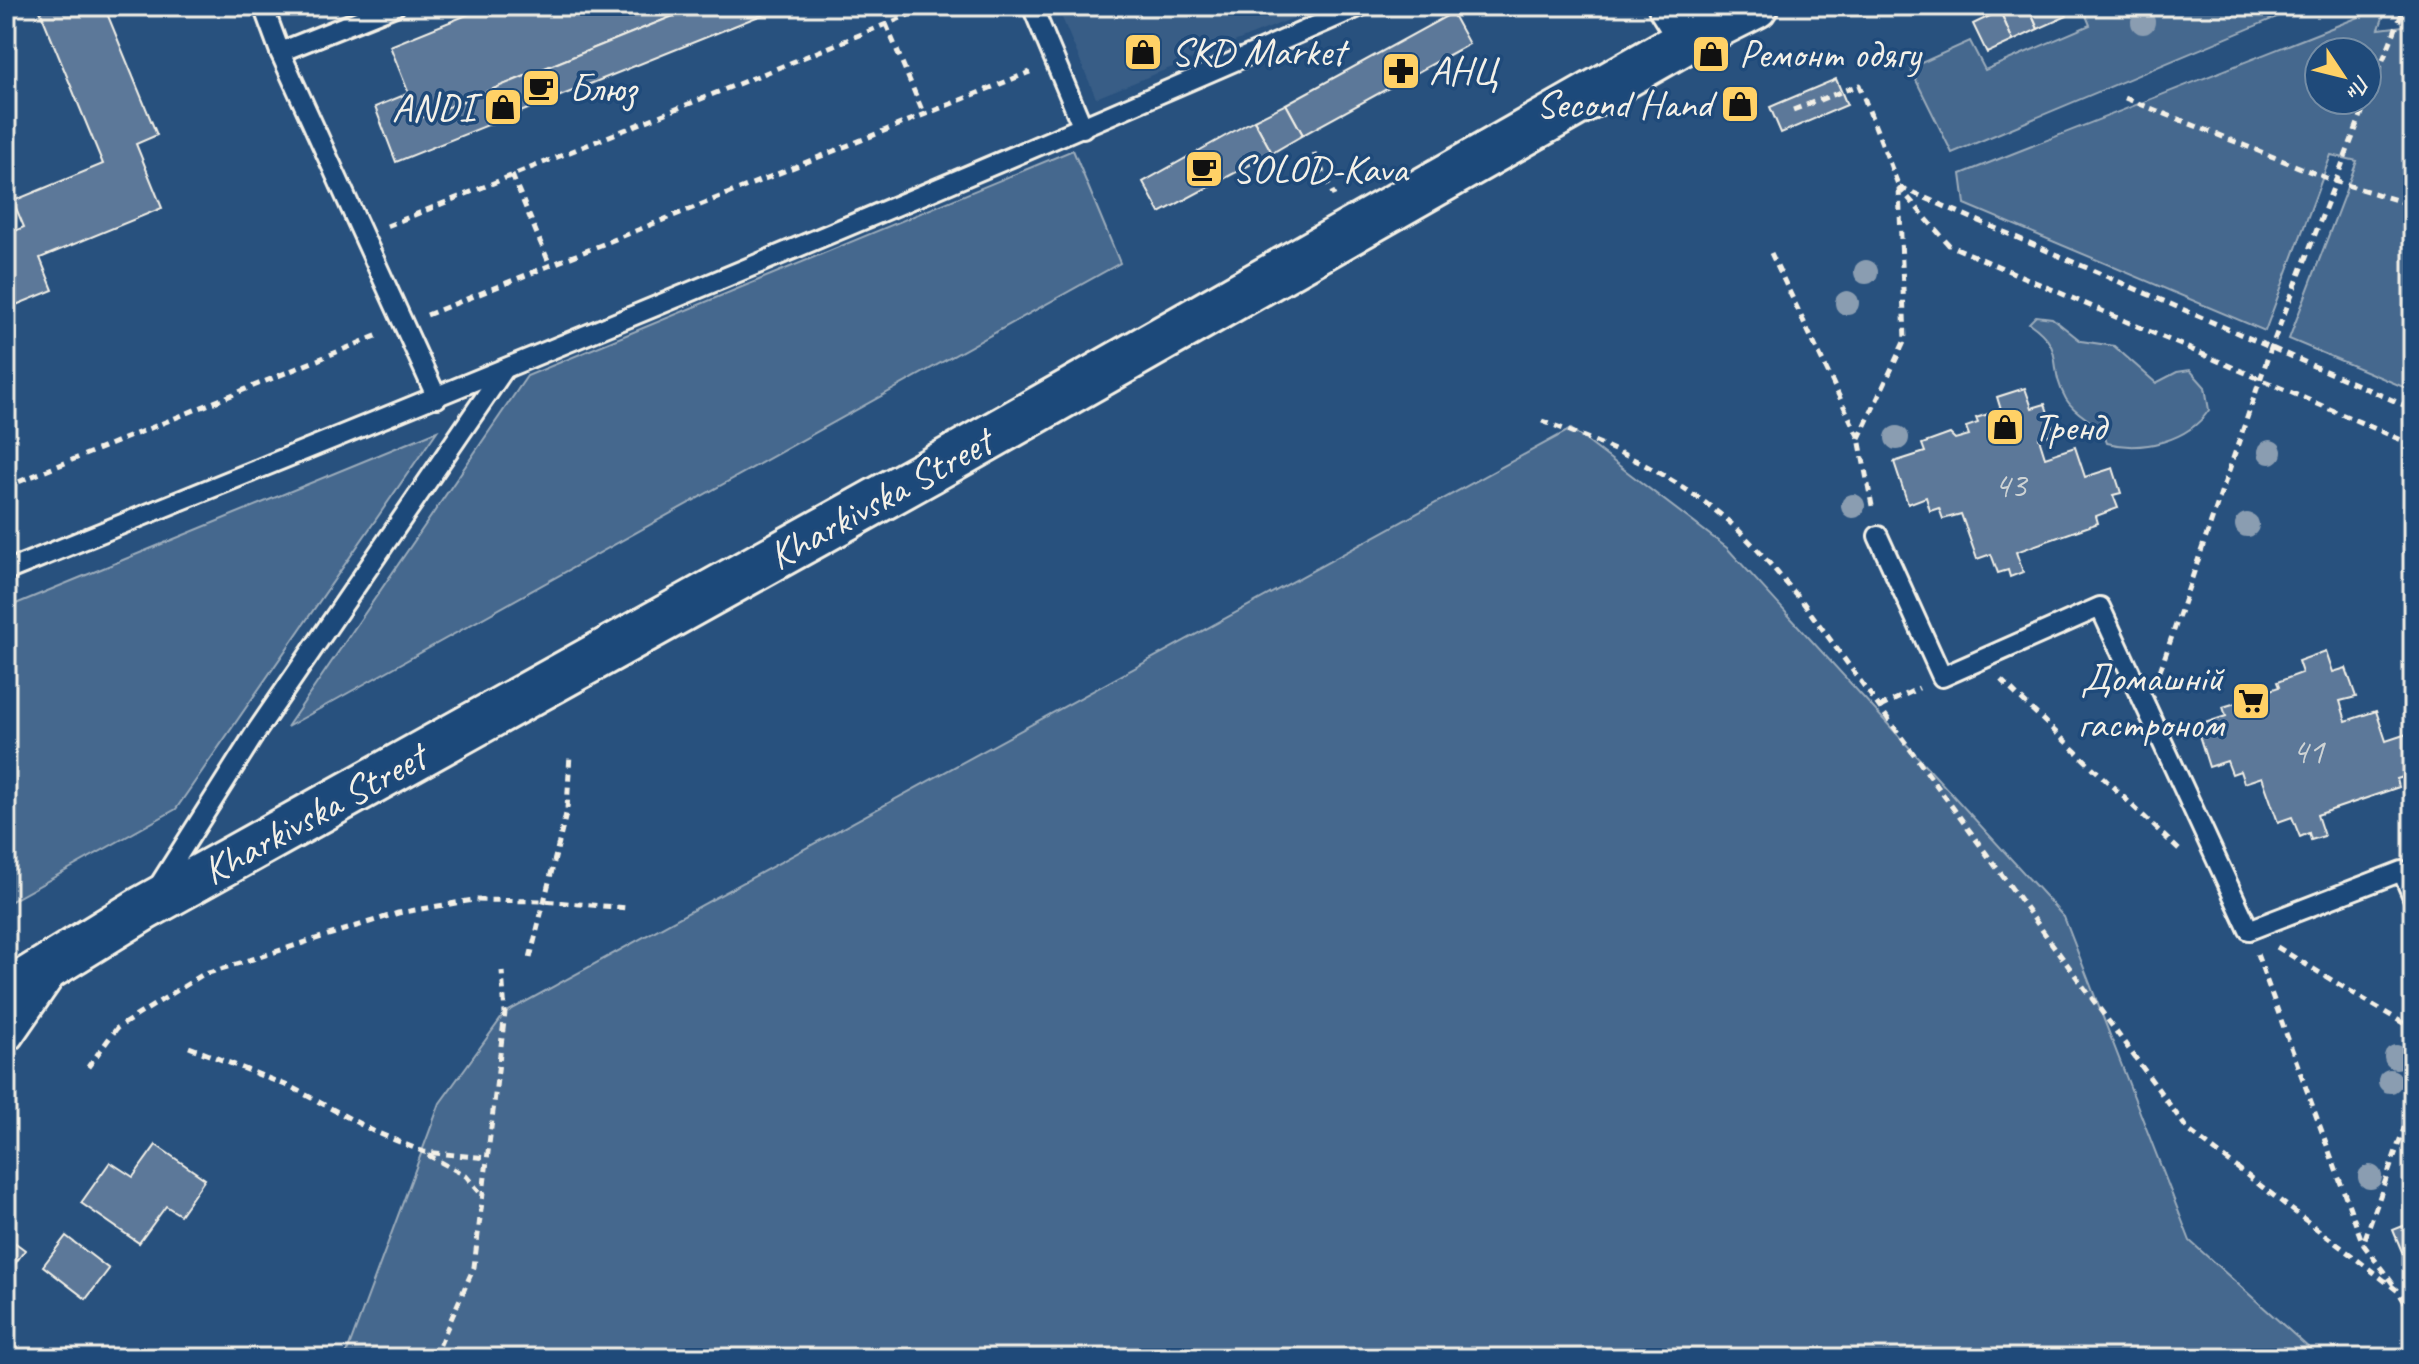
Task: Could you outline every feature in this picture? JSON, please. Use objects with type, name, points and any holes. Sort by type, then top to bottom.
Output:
[{"type":"main road","name":"Kharkivska Street","points":[[6,993],[144,908],[930,471],[1681,22],[1755,6]]},
{"type":"street","points":[[6,1034],[52,967]]},
{"type":"lane","points":[[263,6],[280,52],[437,398]]},
{"type":"lane","points":[[280,52],[395,6]]},
{"type":"lane","points":[[1032,6],[1083,128]]},
{"type":"lane","points":[[6,571],[503,371],[1083,128],[1361,6]]},
{"type":"lane","points":[[144,908],[254,735],[503,371]]},
{"type":"lane","points":[[1878,536],[1942,677],[2100,607],[2249,930],[2402,871],[2413,897]]},
{"type":"path","points":[[364,235],[931,6]]},
{"type":"path","points":[[2383,60],[2405,6]]},
{"type":"path","points":[[886,24],[924,115]]},
{"type":"path","points":[[6,487],[1056,61]]},
{"type":"path","points":[[1793,110],[1859,85],[1899,187],[1905,340],[1859,438]]},
{"type":"path","points":[[2125,98],[2334,181],[2413,205]]},
{"type":"path","points":[[2147,709],[2271,348],[2360,116]]},
{"type":"path","points":[[512,175],[550,265]]},
{"type":"path","points":[[1899,187],[2413,409]]},
{"type":"path","points":[[1899,187],[1949,245],[2413,445]]},
{"type":"path","points":[[1771,253],[1859,438],[1878,536]]},
{"type":"path","points":[[1542,421],[1593,439],[1664,474],[1736,528],[1802,601],[2188,1130],[2398,1291]]},
{"type":"path","points":[[1980,660],[2181,851]]},
{"type":"path","points":[[1880,707],[1942,677]]},
{"type":"path","points":[[530,958],[567,810],[570,753]]},
{"type":"path","points":[[88,1067],[117,1028],[202,975],[398,913],[473,900],[543,901],[627,908]]},
{"type":"path","points":[[2249,930],[2363,1244],[2413,1316]]},
{"type":"path","points":[[2249,930],[2413,1029]]},
{"type":"path","points":[[434,1358],[474,1267],[505,1013],[502,971]]},
{"type":"path","points":[[189,1047],[293,1088],[373,1131],[424,1152],[466,1176],[482,1195]]},
{"type":"path","points":[[2363,1244],[2413,1103]]},
{"type":"path","points":[[424,1152],[487,1158]]},
{"type":"shaded area","name":"SKD Market","points":[[1057,6],[1323,6],[1096,98]]},
{"type":"shaded area","points":[[2082,6],[2303,6],[1952,153],[1910,68],[1970,41],[1985,70],[2090,25]]},
{"type":"shaded area","points":[[2387,6],[2379,29],[2411,25],[2413,20],[2413,391],[2289,339],[2357,161],[2331,155],[2265,331],[1965,204],[1961,174],[2303,39],[2303,116],[2383,116],[2383,36],[2311,36]]},
{"type":"shaded area","points":[[1073,150],[1120,263],[287,727],[527,376]]},
{"type":"shaded area","points":[[2036,316],[2052,318],[2081,341],[2114,346],[2156,383],[2177,372],[2190,370],[2205,387],[2209,410],[2189,430],[2164,442],[2135,446],[2107,443],[2099,429],[2066,399],[2057,376],[2053,350],[2029,323]]},
{"type":"shaded area","points":[[1571,429],[1727,548],[2064,917],[2190,1241],[2320,1358],[345,1358],[440,1103],[505,1013]]},
{"type":"shaded area","points":[[437,431],[176,809],[6,904],[6,608]]},
{"type":"building","points":[[38,6],[104,6],[157,135],[136,144],[162,208],[40,258],[53,290],[6,309],[6,235],[24,227],[13,201],[103,164]]},
{"type":"building","points":[[489,6],[698,6],[419,119],[390,46]]},
{"type":"building","points":[[698,6],[784,6],[396,162],[375,107],[409,93],[419,119]]},
{"type":"building","points":[[2010,6],[2028,6],[2038,29],[2013,41],[2000,11]]},
{"type":"building","points":[[2028,6],[2062,6],[2067,16],[2038,29]]},
{"type":"building","points":[[2000,11],[2013,41],[1987,53],[1973,24]]},
{"type":"building","points":[[1452,13],[1469,44],[1303,135],[1286,104]]},
{"type":"building","points":[[1836,79],[1847,105],[1781,133],[1770,107]]},
{"type":"building","points":[[1286,104],[1303,135],[1272,153],[1254,120]]},
{"type":"building","points":[[1254,120],[1272,153],[1160,213],[1143,182]]},
{"type":"building","points":[[2025,388],[2032,408],[2045,404],[2055,433],[2039,438],[2045,457],[2075,447],[2085,477],[2113,468],[2121,493],[2113,495],[2118,508],[2096,516],[2098,523],[2016,552],[2023,572],[2010,577],[2008,570],[1998,573],[1991,554],[1977,559],[1961,514],[1943,519],[1939,508],[1930,511],[1926,497],[1908,504],[1894,462],[1925,452],[1922,444],[1950,434],[1955,439],[1969,435],[1966,427],[1978,423],[1976,418],[2001,410],[1997,397]]},
{"type":"building","points":[[2326,651],[2333,672],[2346,668],[2356,697],[2340,701],[2346,721],[2376,711],[2386,741],[2413,732],[2413,774],[2397,779],[2399,787],[2317,815],[2324,836],[2311,840],[2309,833],[2300,837],[2292,817],[2278,822],[2262,777],[2244,783],[2240,771],[2232,774],[2227,761],[2209,767],[2196,726],[2226,716],[2223,707],[2252,698],[2257,702],[2270,698],[2267,691],[2279,687],[2277,682],[2302,673],[2298,661]]},
{"type":"building","points":[[156,1145],[205,1179],[180,1215],[166,1206],[139,1243],[81,1203],[110,1162],[133,1177]]},
{"type":"building","points":[[2413,1222],[2413,1278],[2393,1230]]},
{"type":"building","points":[[6,1236],[25,1250],[6,1276]]},
{"type":"building","points":[[66,1236],[109,1269],[86,1299],[43,1266]]},
{"type":"place","name":"SKD Market","points":[[1143,52]]},
{"type":"place","name":"Ремонт одягу","points":[[1711,54]]},
{"type":"place","name":"АНЦ","points":[[1401,71]]},
{"type":"place","name":"Блюз","points":[[541,88]]},
{"type":"place","name":"Second Hand","points":[[1740,104]]},
{"type":"place","name":"ANDI","points":[[503,107]]},
{"type":"place","name":"SOLOD-Kava","points":[[1204,169]]},
{"type":"place","name":"Тренд","points":[[2005,427]]},
{"type":"place","name":"Домашній гастроном","points":[[2251,701]]}]
